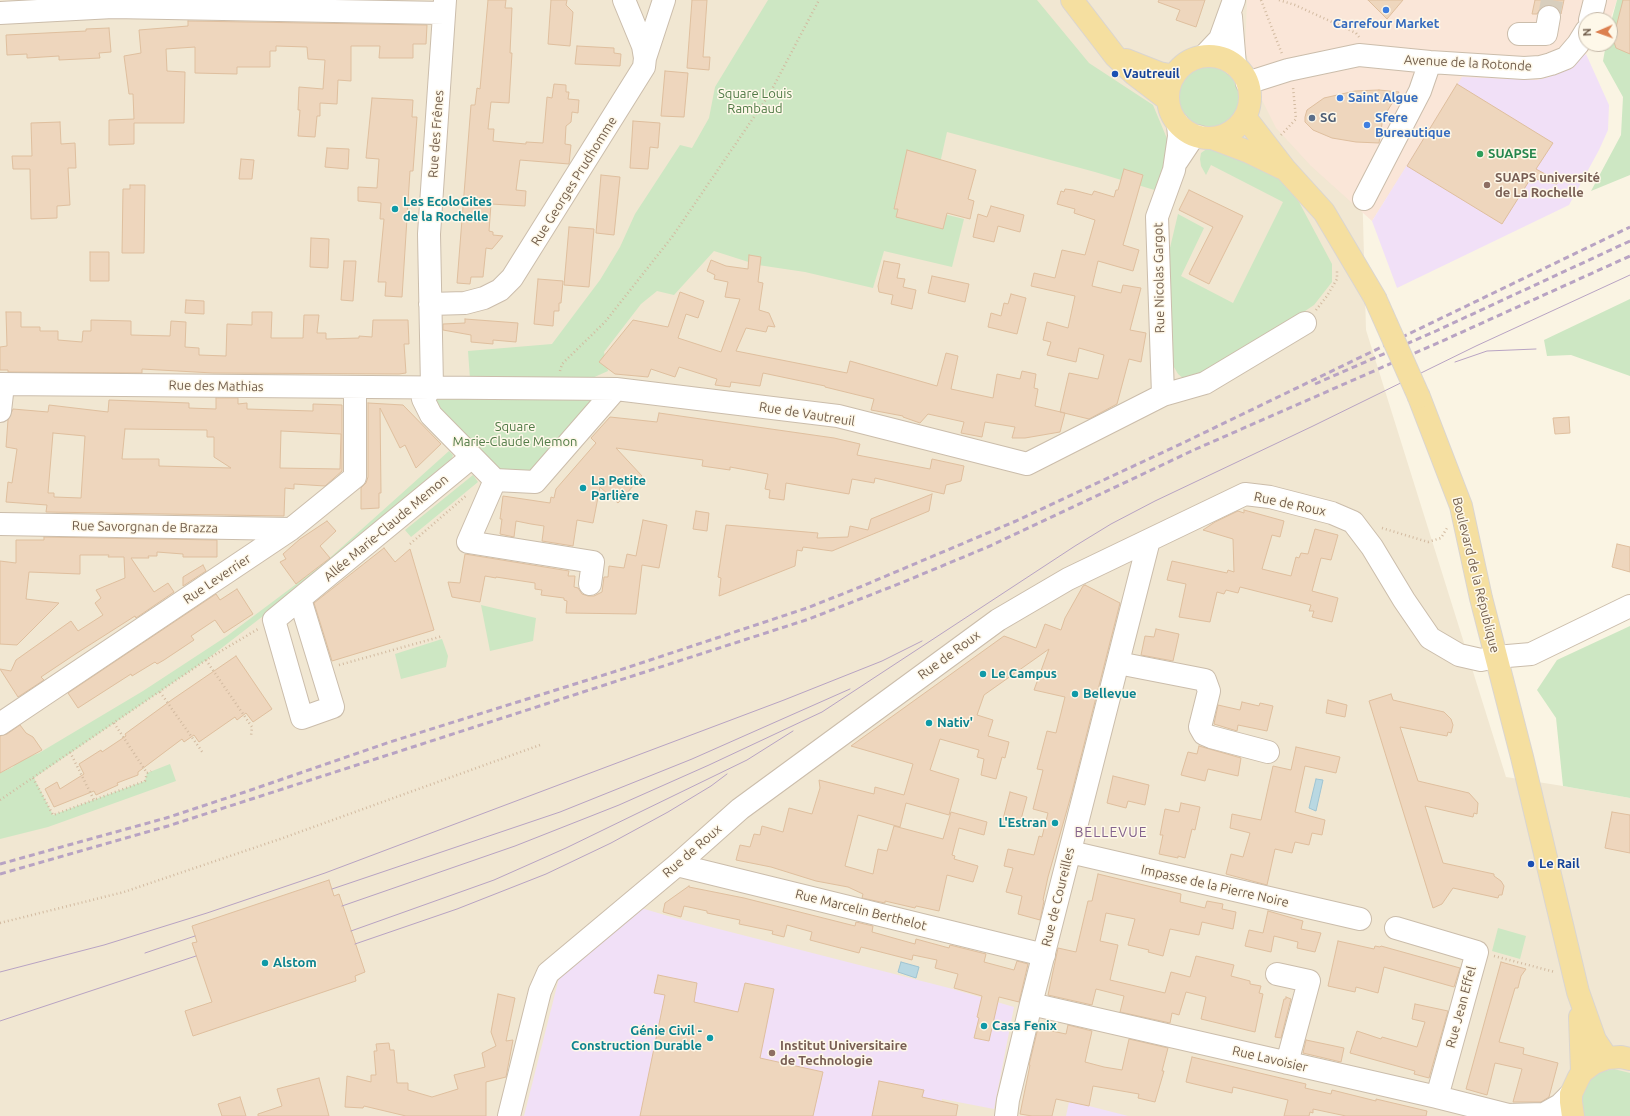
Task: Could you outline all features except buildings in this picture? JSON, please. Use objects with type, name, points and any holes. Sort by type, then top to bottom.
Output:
[{"type":"main road","points":[[1072,0],[1115,56],[1134,74],[1168,100]]},
{"type":"main road","points":[[1115,56],[1158,73],[1174,76]]},
{"type":"main road","points":[[1204,56],[1220,58],[1244,91],[1231,132],[1206,138],[1188,132],[1178,124],[1171,112],[1168,100],[1170,87],[1174,76],[1187,62],[1204,56]]},
{"type":"main road","name":"Boulevard de la République","points":[[1244,91],[1285,169],[1324,212],[1375,298],[1420,397],[1461,506],[1496,657],[1522,756],[1577,985],[1595,1040],[1607,1058]]},
{"type":"main road","name":"Boulevard de la République","points":[[1206,138],[1249,152],[1285,169]]},
{"type":"main road","name":"Boulevard de la République","points":[[1571,1094],[1582,1072],[1577,985]]},
{"type":"main road","points":[[1582,1072],[1594,1063],[1607,1058],[1621,1057],[1630,1059]]},
{"type":"main road","points":[[1571,1094],[1573,1116]]},
{"type":"street","points":[[1592,12],[1595,0]]},
{"type":"street","points":[[645,58],[643,46],[626,4],[662,5]]},
{"type":"street","name":"Rue Georges Prudhomme","points":[[430,304],[465,303],[484,298],[500,290],[507,284],[640,76],[662,5]]},
{"type":"street","points":[[1204,56],[1220,39],[1232,5]]},
{"type":"street","points":[[1232,5],[1244,91]]},
{"type":"street","points":[[0,13],[113,7],[444,7]]},
{"type":"street","name":"Rue des Frênes","points":[[428,393],[430,304],[429,234],[444,7]]},
{"type":"street","name":"Avenue de la Rotonde","points":[[1244,91],[1292,80],[1365,56],[1524,68],[1540,67],[1566,58],[1578,44]]},
{"type":"street","points":[[1364,199],[1420,91],[1430,62]]},
{"type":"street","name":"Rue Nicolas Gargot","points":[[1163,395],[1158,217],[1174,170],[1179,136],[1178,124]]},
{"type":"street","name":"Rue Nicolas Gargot","points":[[1175,163],[1191,140],[1196,136],[1206,138]]},
{"type":"street","name":"Rue de Vautreuil","points":[[428,393],[555,388],[614,391],[838,416],[1027,464],[1163,395],[1206,383],[1305,323]]},
{"type":"street","points":[[0,411],[1,384]]},
{"type":"street","name":"Rue des Mathias","points":[[1,384],[355,388],[428,393]]},
{"type":"street","name":"Rue Leverrier","points":[[0,724],[291,529],[355,477],[355,388]]},
{"type":"street","points":[[428,393],[431,416],[493,478],[535,482],[614,391]]},
{"type":"street","name":"Allée Marie-Claude Memon","points":[[274,620],[472,457]]},
{"type":"street","points":[[493,478],[468,542],[593,562],[590,584]]},
{"type":"street","name":"Rue de Roux","points":[[509,1116],[540,991],[548,973],[677,865],[740,809],[998,620],[1068,579],[1245,494],[1270,497],[1332,513],[1353,522],[1372,547],[1404,600],[1430,638],[1459,655],[1481,660],[1531,654],[1630,606]]},
{"type":"street","name":"Rue Savorgnan de Brazza","points":[[0,524],[291,529]]},
{"type":"street","points":[[246,528],[254,554]]},
{"type":"street","name":"Rue de Coureilles","points":[[1006,1116],[1031,1004],[1149,540]]},
{"type":"street","points":[[274,620],[302,718],[333,707],[300,599]]},
{"type":"street","points":[[1118,663],[1205,680],[1209,691],[1200,727],[1204,734],[1268,752]]},
{"type":"street","name":"Impasse de la Pierre Noire","points":[[1070,852],[1360,920]]},
{"type":"street","name":"Rue Marcelin Berthelot","points":[[677,865],[1044,955]]},
{"type":"street","name":"Rue Jean Effel","points":[[1396,928],[1476,952],[1437,1097]]},
{"type":"street","points":[[1277,974],[1309,981],[1287,1063]]},
{"type":"street","name":"Rue Lavoisier","points":[[1031,1004],[1510,1115],[1544,1114],[1560,1105],[1571,1094]]},
{"type":"path","points":[[555,388],[562,364],[605,322],[672,237],[769,95],[819,0]]},
{"type":"path","points":[[1279,0],[1295,5],[1356,33],[1365,56]]},
{"type":"path","points":[[1305,323],[1327,296],[1337,279],[1337,271]]},
{"type":"path","points":[[410,544],[493,478]]},
{"type":"path","points":[[1356,526],[1373,525],[1428,542],[1441,538],[1461,506]]},
{"type":"path","points":[[0,800],[206,660],[274,620]]},
{"type":"path","points":[[322,670],[443,636]]},
{"type":"path","points":[[206,660],[252,727],[251,736]]},
{"type":"path","points":[[160,692],[203,753]]},
{"type":"path","points":[[33,778],[53,815],[145,781],[146,773],[114,723]]},
{"type":"path","points":[[0,923],[124,892],[283,838],[540,746]]},
{"type":"path","points":[[70,752],[94,800]]},
{"type":"path","points":[[146,773],[151,771]]},
{"type":"path","points":[[1476,952],[1577,985]]},
{"type":"shaded area","points":[[0,0],[1357,0],[1366,330],[1506,777],[1630,798],[1630,1116],[0,1116]]},
{"type":"shaded area","points":[[1247,0],[1617,0],[1613,12],[1578,12],[1578,52],[1587,52],[1586,54],[1549,77],[1537,80],[1407,166],[1372,221],[1311,166],[1276,128],[1262,100],[1245,51]]},
{"type":"shaded area","name":"SUAPS université de La Rochelle","points":[[1586,54],[1609,105],[1608,130],[1599,150],[1569,205],[1397,288],[1372,221],[1462,77],[1537,80],[1549,77]]},
{"type":"shaded area","name":"Institut Universitaire de Technologie","points":[[638,907],[949,988],[1014,1007],[994,1109],[942,1099],[938,1116],[524,1116],[559,978]]},
{"type":"shaded area","points":[[1069,1102],[1089,1106],[1128,1116],[1066,1116]]},
{"type":"green space","name":"Square Louis Rambaud","points":[[768,0],[1037,0],[1089,63],[1153,105],[1168,141],[1161,192],[1095,172],[947,132],[934,190],[900,182],[895,202],[964,219],[952,267],[884,251],[873,288],[805,272],[758,265],[714,251],[674,295],[657,291],[641,304],[604,352],[608,371],[590,379],[470,379],[468,351],[552,344],[600,280],[620,247],[635,214],[680,145],[692,148],[709,118],[715,87]]},
{"type":"green space","points":[[1617,0],[1630,0],[1630,175],[1591,191],[1621,135],[1623,97],[1603,61],[1605,52],[1618,52],[1618,12],[1614,12]]},
{"type":"green space","points":[[1202,56],[1218,56],[1232,63],[1243,74],[1250,88],[1250,104],[1247,111],[1238,124],[1232,129],[1218,136],[1202,136],[1188,129],[1177,118],[1170,104],[1170,88],[1177,74],[1188,63]]},
{"type":"green space","points":[[1208,148],[1275,173],[1299,202],[1332,264],[1332,282],[1314,305],[1204,379],[1184,379],[1178,374],[1170,360],[1169,252],[1178,214],[1204,228],[1181,276],[1233,303],[1283,202],[1211,165],[1206,175],[1201,166],[1200,159],[1201,153]]},
{"type":"green space","points":[[1630,299],[1630,376],[1571,355],[1547,356],[1544,340]]},
{"type":"green space","name":"Square Marie-Claude Memon","points":[[432,387],[616,389],[535,482],[495,480],[431,415]]},
{"type":"green space","points":[[449,451],[453,455],[452,458],[267,613],[206,660],[34,778],[53,815],[145,781],[147,773],[170,764],[176,781],[48,827],[0,839],[0,773],[13,767],[27,750],[31,756],[39,753],[143,691],[227,636],[323,564]]},
{"type":"green space","points":[[473,475],[478,482],[411,537],[405,530]]},
{"type":"green space","points":[[481,605],[536,618],[533,641],[490,651]]},
{"type":"green space","points":[[1630,626],[1630,798],[1563,786],[1556,718],[1537,690],[1557,660]]},
{"type":"green space","points":[[442,639],[448,656],[446,667],[401,679],[395,654]]},
{"type":"green space","points":[[1498,928],[1526,936],[1520,959],[1492,951]]},
{"type":"green space","points":[[1614,1069],[1630,1073],[1630,1116],[1580,1116],[1581,1091],[1588,1080],[1600,1072]]},
{"type":"water","points":[[1316,779],[1323,780],[1316,811],[1309,808]]},
{"type":"water","points":[[901,962],[919,967],[916,978],[898,972]]},
{"type":"tunnel","points":[[1549,17],[1552,0]]},
{"type":"tram line","points":[[342,906],[515,846],[619,805],[822,712],[1111,524],[1155,501],[1476,346],[1630,275]]},
{"type":"tram line","points":[[1455,362],[1487,351],[1536,349]]},
{"type":"tram line","points":[[0,972],[104,945],[207,913],[325,873],[784,700],[882,661],[922,641]]},
{"type":"tram line","points":[[332,889],[560,812],[692,759],[850,689]]},
{"type":"tram line","points":[[351,931],[494,880],[566,848],[747,760],[793,731]]},
{"type":"tram line","points":[[355,944],[457,909],[546,874],[611,843],[668,812],[711,786],[727,774]]},
{"type":"tram line","points":[[145,953],[195,936]]},
{"type":"tram line","points":[[0,1021],[196,956]]},
{"type":"railway","points":[[0,864],[166,818],[390,742],[626,668],[807,608],[1016,521],[1187,441],[1630,227]]},
{"type":"railway","points":[[1315,384],[1436,331],[1630,241]]},
{"type":"railway","points":[[0,874],[168,826],[809,619],[990,546],[1196,449],[1440,342],[1630,256]]},
{"type":"place","name":"Carrefour Market","points":[[1386,10]]},
{"type":"place","name":"Vautreuil","points":[[1115,74]]},
{"type":"place","name":"Saint Algue","points":[[1340,98]]},
{"type":"place","name":"SG","points":[[1312,118]]},
{"type":"place","name":"Sfere Bureautique","points":[[1367,125]]},
{"type":"place","name":"SUAPSE","points":[[1480,154]]},
{"type":"place","name":"SUAPS université de La Rochelle","points":[[1487,185]]},
{"type":"place","name":"Les EcoloGites de la Rochelle","points":[[395,209]]},
{"type":"place","name":"La Petite Parlière","points":[[583,488]]},
{"type":"place","name":"Le Campus","points":[[983,674]]},
{"type":"place","name":"Bellevue","points":[[1075,694]]},
{"type":"place","name":"Nativ'","points":[[929,723]]},
{"type":"place","name":"L'Estran","points":[[1055,823]]},
{"type":"place","name":"Le Rail","points":[[1531,864]]},
{"type":"place","name":"Alstom","points":[[265,963]]},
{"type":"place","name":"Casa Fenix","points":[[984,1026]]},
{"type":"place","name":"Génie Civil - Construction Durable","points":[[710,1038]]},
{"type":"place","name":"Institut Universitaire de Technologie","points":[[772,1053]]},
{"type":"district","name":"BELLEVUE","points":[[1111,832]]}]
